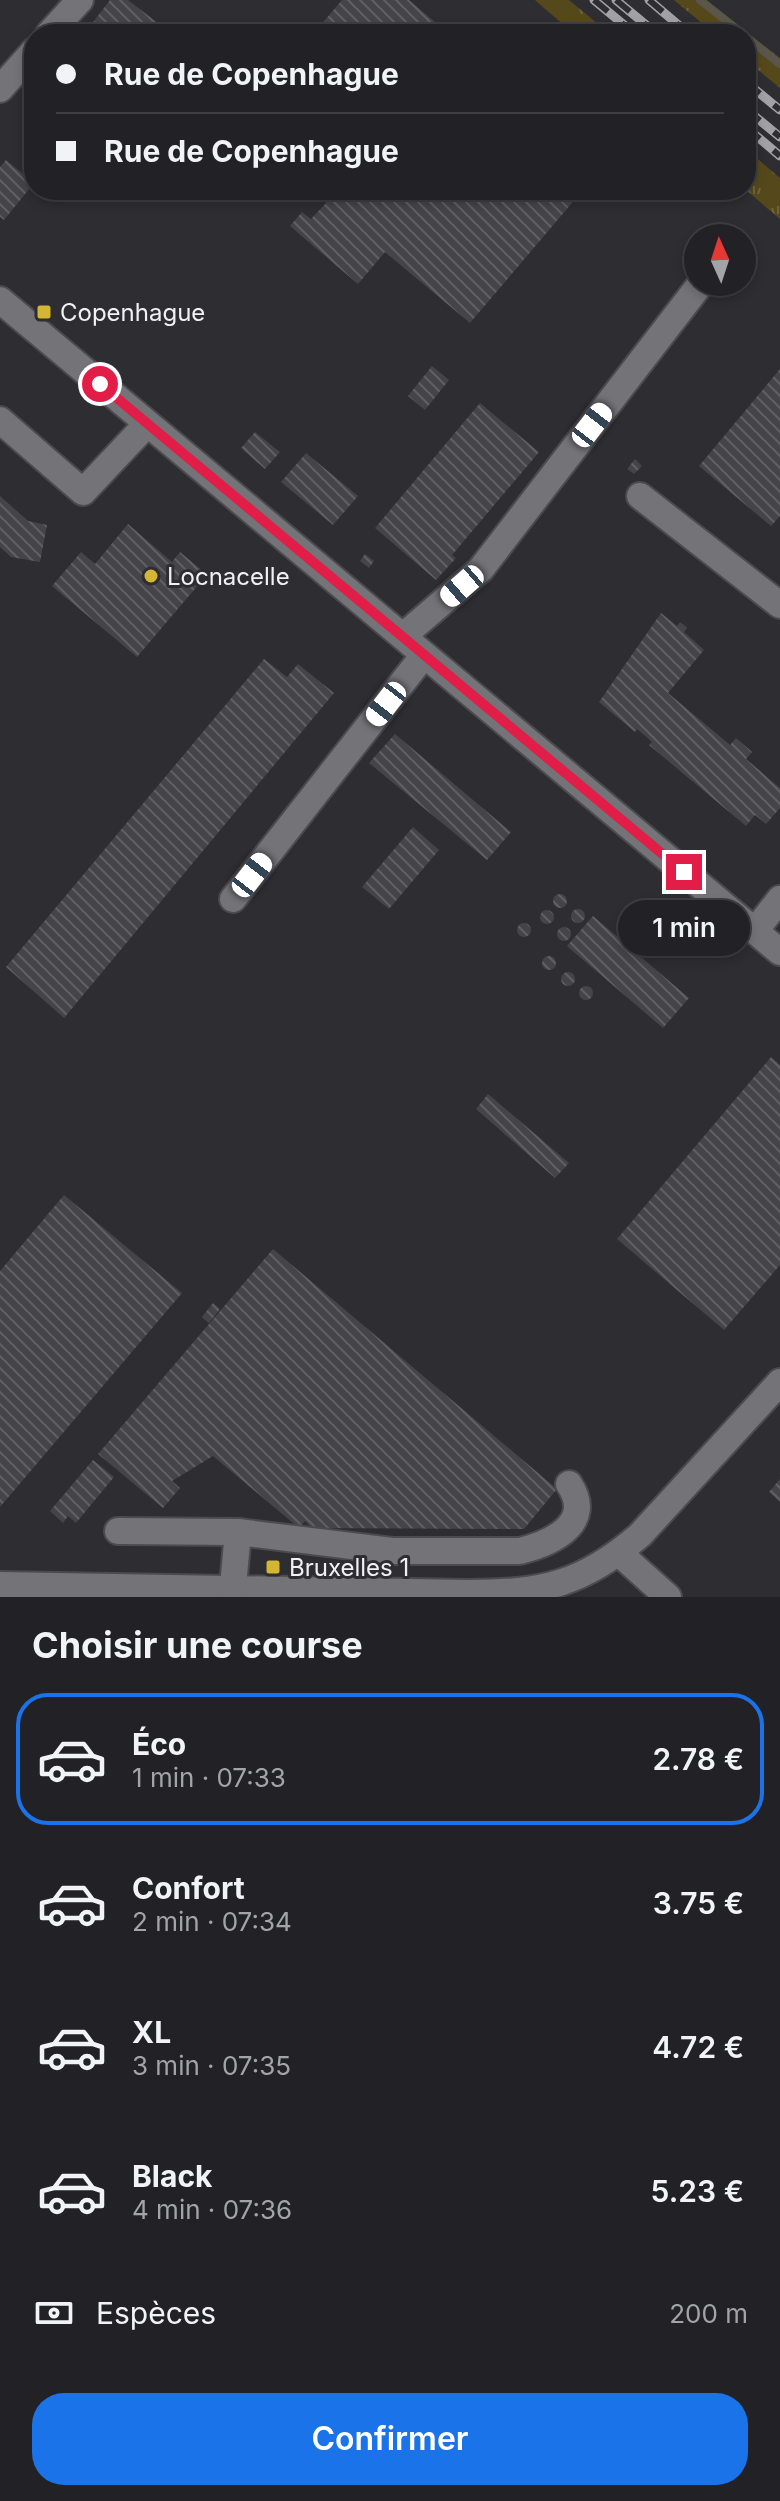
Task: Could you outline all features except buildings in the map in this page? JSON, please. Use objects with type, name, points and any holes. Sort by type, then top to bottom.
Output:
[{"type":"street","points":[[58,24],[80,0]]},
{"type":"street","points":[[0,89],[24,62]]},
{"type":"street","points":[[403,636],[481,569],[691,296]]},
{"type":"street","points":[[0,300],[780,952]]},
{"type":"street","points":[[0,420],[83,492],[147,424]]},
{"type":"street","points":[[640,496],[780,605]]},
{"type":"street","points":[[233,899],[424,655]]},
{"type":"street","points":[[755,931],[780,899]]},
{"type":"street","points":[[0,1585],[232,1593],[467,1595],[544,1589],[571,1580],[619,1553],[640,1535],[780,1382]]},
{"type":"street","points":[[118,1531],[238,1532],[392,1551],[520,1551],[540,1546],[560,1535],[572,1522],[577,1508],[576,1495],[569,1484]]},
{"type":"street","points":[[232,1593],[238,1532]]},
{"type":"street","points":[[619,1553],[668,1597]]},
{"type":"green space","points":[[535,0],[569,0],[598,24],[563,24]]},
{"type":"green space","points":[[674,0],[706,0],[737,24],[703,24]]},
{"type":"green space","points":[[756,39],[780,58],[780,88],[756,68]]},
{"type":"green space","points":[[756,158],[780,178],[780,219],[756,199]]},
{"type":"waterway","points":[[700,0],[730,24]]},
{"type":"waterway","points":[[756,45],[780,64]]},
{"type":"railway","points":[[594,0],[623,24]]},
{"type":"railway","points":[[616,0],[645,24]]},
{"type":"railway","points":[[649,0],[677,24]]},
{"type":"railway","points":[[756,90],[780,110]]},
{"type":"railway","points":[[756,117],[780,137]]},
{"type":"railway","points":[[756,136],[780,156]]},
{"type":"place","name":"Copenhague","points":[[44,312]]},
{"type":"place","name":"Locnacelle","points":[[151,576]]},
{"type":"place","name":"Bruxelles 1","points":[[273,1567]]},
{"type":"route","points":[[100,384],[684,872]]}]
